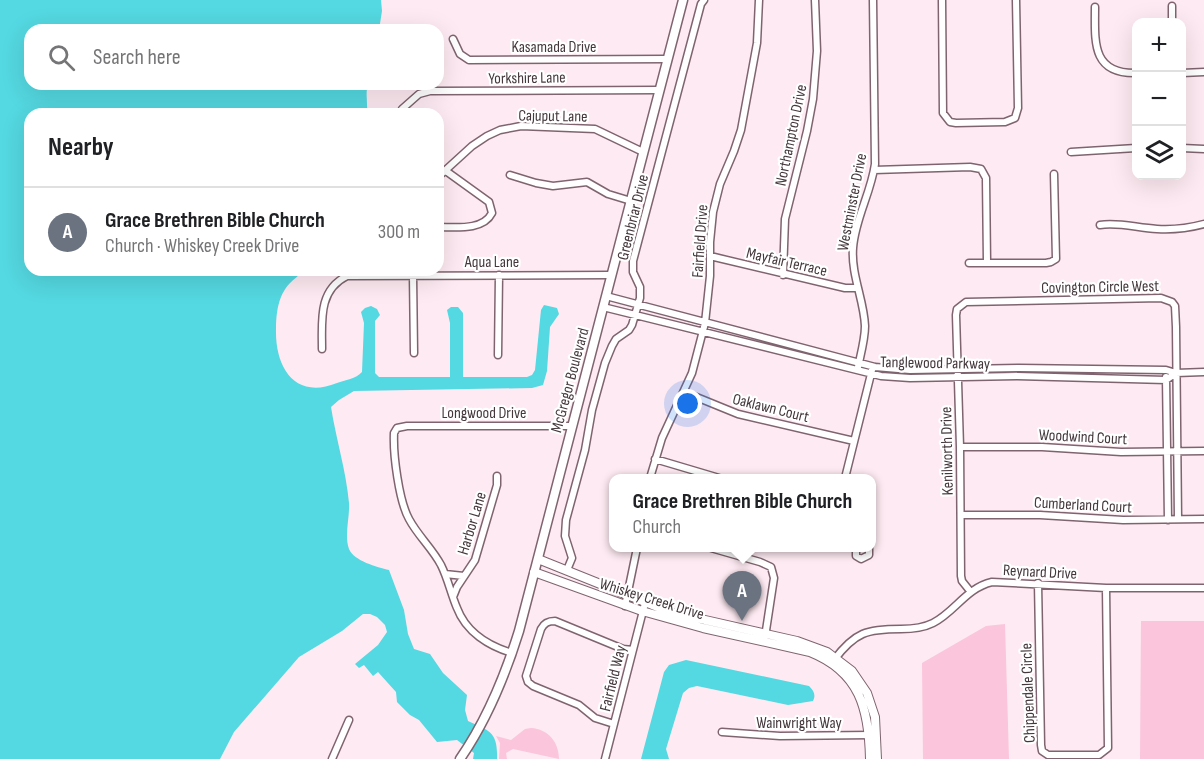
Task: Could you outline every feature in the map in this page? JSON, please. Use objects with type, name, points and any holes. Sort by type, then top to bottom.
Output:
[{"type":"main road","name":"McGregor Boulevard","points":[[462,756],[483,722],[512,654],[682,0]]},
{"type":"street","name":"Greenbriar Drive","points":[[567,570],[572,558],[565,536],[566,520],[585,450],[592,410],[612,346],[616,339],[629,330],[636,314],[640,292],[633,272],[633,261],[690,42],[704,0]]},
{"type":"street","name":"Fairfield Drive","points":[[651,474],[662,438],[692,374],[705,323],[709,298],[712,212],[720,184],[738,140],[757,43],[759,0]]},
{"type":"street","name":"Northampton Drive","points":[[783,274],[785,219],[813,99],[816,60],[815,0]]},
{"type":"street","name":"Westminster Drive","points":[[858,367],[865,327],[854,260],[855,237],[874,170],[873,0]]},
{"type":"street","points":[[942,0],[943,113],[950,122],[956,123],[1005,122],[1015,118],[1018,108],[1016,0]]},
{"type":"street","points":[[1172,6],[1172,18]]},
{"type":"street","points":[[1095,7],[1095,45],[1098,55],[1115,70],[1132,72]]},
{"type":"street","name":"Kasamada Drive","points":[[453,39],[460,54],[469,60],[667,59]]},
{"type":"street","points":[[1186,73],[1204,72]]},
{"type":"street","name":"Yorkshire Lane","points":[[403,108],[419,94],[430,90]]},
{"type":"street","name":"Yorkshire Lane","points":[[444,90],[659,90]]},
{"type":"street","name":"Cajuput Lane","points":[[446,171],[472,146],[487,136],[500,130],[521,126],[595,129],[643,152]]},
{"type":"street","points":[[1071,152],[1132,148]]},
{"type":"street","points":[[1186,148],[1204,149]]},
{"type":"street","points":[[874,170],[970,166],[981,169],[985,173],[986,184],[987,262]]},
{"type":"street","points":[[444,227],[472,226],[486,221],[492,213],[489,202],[446,171]]},
{"type":"street","points":[[969,263],[1033,263],[1051,262],[1056,259],[1054,174]]},
{"type":"street","points":[[510,175],[553,186],[587,182],[608,194],[631,201]]},
{"type":"street","points":[[1100,225],[1115,223],[1157,229],[1204,224]]},
{"type":"street","name":"Mayfair Terrace","points":[[710,256],[845,288],[858,288]]},
{"type":"street","name":"Aqua Lane","points":[[444,275],[611,275]]},
{"type":"street","points":[[498,355],[500,275]]},
{"type":"street","name":"Aqua Lane","points":[[322,349],[323,306],[329,290],[337,282],[351,276]]},
{"type":"street","points":[[413,276],[414,353]]},
{"type":"street","name":"Tanglewood Parkway","points":[[606,296],[858,367]]},
{"type":"street","name":"Covington Circle West","points":[[958,308],[972,302],[1167,299],[1172,302],[1176,312],[1176,373]]},
{"type":"street","name":"Tanglewood Parkway","points":[[603,307],[872,370],[892,377],[1028,376],[1166,380]]},
{"type":"street","name":"Kenilworth Drive","points":[[958,308],[960,576],[970,591]]},
{"type":"street","name":"Tanglewood Parkway","points":[[872,370],[1028,368],[1166,370],[1176,373]]},
{"type":"street","points":[[1028,368],[1028,376]]},
{"type":"street","points":[[846,474],[872,370]]},
{"type":"street","points":[[1097,370],[1097,379]]},
{"type":"street","points":[[1166,370],[1168,520]]},
{"type":"street","points":[[1166,380],[1176,373],[1204,372]]},
{"type":"street","points":[[1176,373],[1178,519]]},
{"type":"street","name":"Oaklawn Court","points":[[684,392],[738,414],[854,441]]},
{"type":"street","name":"Longwood Drive","points":[[445,574],[411,523],[404,507],[394,444],[394,433],[397,428],[407,426],[572,426]]},
{"type":"street","name":"Woodwind Court","points":[[960,447],[1015,446],[1093,452],[1204,451]]},
{"type":"street","points":[[655,459],[705,474]]},
{"type":"street","name":"Harbor Lane","points":[[453,597],[475,560],[497,485],[497,476]]},
{"type":"street","name":"Cumberland Court","points":[[961,515],[1023,514],[1096,520],[1204,519]]},
{"type":"street","points":[[626,606],[636,552]]},
{"type":"street","points":[[724,552],[771,567],[774,578],[765,638]]},
{"type":"street","points":[[856,552],[856,556],[861,559],[869,555],[869,552]]},
{"type":"street","name":"Whiskey Creek Drive","points":[[538,559],[628,596],[644,607],[703,628],[765,638],[834,660],[856,689],[866,710],[877,759]]},
{"type":"street","name":"Whiskey Creek Drive","points":[[534,572],[626,606],[644,607]]},
{"type":"street","points":[[445,574],[463,620],[474,633],[490,645],[512,654]]},
{"type":"street","name":"Harbor Lane","points":[[445,574],[465,576]]},
{"type":"street","name":"Reynard Drive","points":[[834,660],[850,641],[867,632],[930,625],[970,591],[979,585],[992,582],[1106,588],[1204,588]]},
{"type":"street","name":"Chippendale Circle","points":[[1038,583],[1041,745],[1042,751],[1048,755],[1099,755],[1108,748],[1106,588]]},
{"type":"street","name":"Fairfield Way","points":[[605,759],[644,607]]},
{"type":"street","points":[[614,724],[595,718],[579,705],[533,686],[528,682],[526,676],[541,629],[549,621],[555,621],[617,647],[633,650]]},
{"type":"street","points":[[332,759],[349,720]]},
{"type":"street","name":"Wainwright Way","points":[[722,732],[780,736],[873,735]]},
{"type":"street","name":"Whiskey Creek Drive","points":[[870,759],[873,735]]},
{"type":"shaded area","points":[[1141,621],[1204,621],[1204,759],[1140,759]]},
{"type":"shaded area","points":[[1005,624],[1009,759],[923,759],[922,663],[986,626]]},
{"type":"shaded area","points":[[525,729],[543,731],[555,742],[559,759],[513,749],[506,753],[507,759],[499,759],[500,743],[496,736],[511,740]]},
{"type":"water","points":[[0,0],[381,0],[380,24],[24,24],[24,90],[367,90],[367,108],[24,108],[24,276],[299,276],[281,297],[277,313],[277,343],[279,356],[290,377],[299,384],[310,387],[337,383],[354,378],[362,372],[364,323],[361,312],[371,306],[377,309],[380,315],[375,321],[375,373],[379,377],[450,377],[450,323],[447,310],[451,307],[458,307],[463,313],[463,377],[527,377],[535,370],[541,310],[544,305],[557,308],[559,314],[550,327],[547,371],[543,385],[532,388],[354,391],[331,407],[348,491],[347,538],[349,549],[361,560],[389,570],[404,610],[408,634],[414,649],[430,654],[443,673],[467,695],[465,710],[468,721],[491,734],[496,743],[497,759],[473,759],[474,753],[457,740],[437,742],[419,720],[410,715],[397,702],[396,692],[378,672],[373,676],[364,665],[359,668],[355,664],[378,645],[387,632],[385,625],[377,617],[363,614],[342,631],[299,657],[234,732],[220,759],[0,759]]},
{"type":"water","points":[[686,660],[809,686],[814,693],[814,699],[788,705],[697,686],[689,688],[683,693],[666,749],[669,759],[641,759],[664,672],[669,665]]},
{"type":"place","name":"Grace Brethren Bible Church","points":[[742,621]]}]
